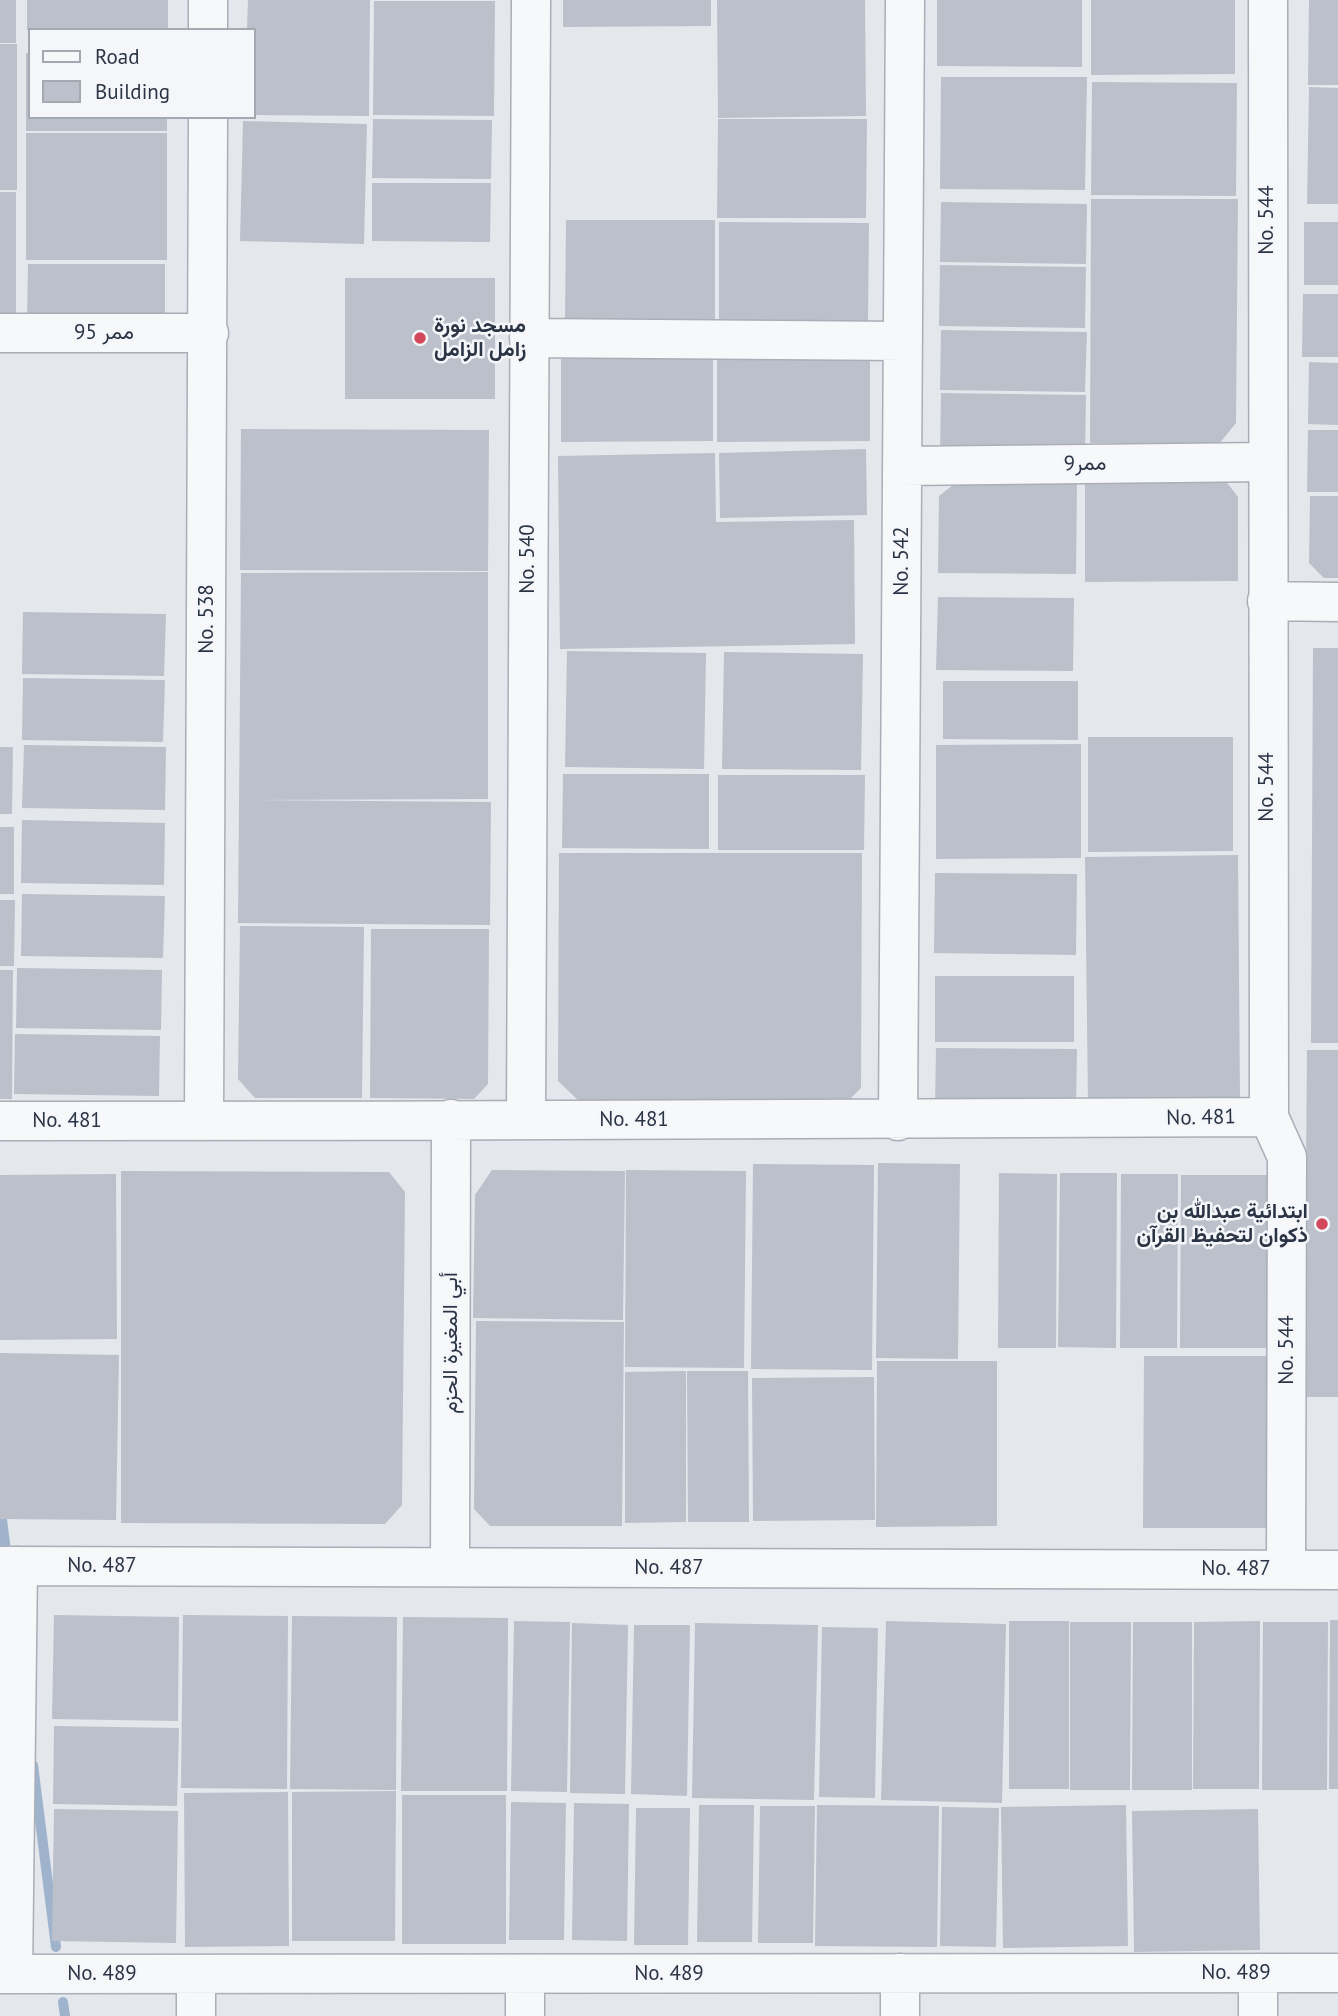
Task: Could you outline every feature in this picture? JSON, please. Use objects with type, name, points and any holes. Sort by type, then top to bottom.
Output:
[{"type":"street","points":[[208,0],[208,28]]},
{"type":"street","name":"No. 540","points":[[526,1119],[531,0]]},
{"type":"street","name":"No. 542","points":[[898,1121],[905,0]]},
{"type":"street","name":"No. 544","points":[[1268,0],[1269,1117],[1287,1157],[1286,1570]]},
{"type":"street","name":"No. 538","points":[[204,1120],[208,119]]},
{"type":"street","name":"ممر 95","points":[[0,333],[209,333]]},
{"type":"street","points":[[529,338],[903,341]]},
{"type":"street","name":"ممر9","points":[[902,466],[1267,462]]},
{"type":"street","points":[[1267,601],[1338,602]]},
{"type":"street","name":"No. 481","points":[[0,1121],[898,1121],[1269,1117]]},
{"type":"street","name":"أبي المغيرة الحزم","points":[[450,1567],[451,1119]]},
{"type":"street","points":[[7,1974],[9,1566]]},
{"type":"street","name":"No. 487","points":[[9,1566],[1338,1570]]},
{"type":"street","points":[[900,1973],[900,2016]]},
{"type":"street","points":[[1258,1973],[1258,2016]]},
{"type":"street","name":"No. 489","points":[[7,1974],[1338,1973]]},
{"type":"street","points":[[196,1974],[196,2016]]},
{"type":"street","points":[[525,1974],[525,2016]]},
{"type":"building","points":[[0,0],[16,0],[16,43],[0,43]]},
{"type":"building","points":[[27,0],[168,0],[168,28],[27,30]]},
{"type":"building","points":[[248,0],[370,0],[369,116],[256,115],[256,28],[247,28]]},
{"type":"building","points":[[563,0],[711,0],[711,26],[563,27]]},
{"type":"building","points":[[717,0],[865,0],[866,116],[718,118]]},
{"type":"building","points":[[937,0],[1082,0],[1082,67],[937,66]]},
{"type":"building","points":[[1091,0],[1235,0],[1235,74],[1091,75]]},
{"type":"building","points":[[1309,0],[1338,0],[1338,85],[1308,85]]},
{"type":"building","points":[[374,1],[495,1],[494,116],[373,115]]},
{"type":"building","points":[[0,44],[17,44],[17,190],[0,190]]},
{"type":"building","points":[[26,53],[28,119],[167,119],[167,131],[26,131]]},
{"type":"building","points":[[941,77],[1087,77],[1085,190],[940,189]]},
{"type":"building","points":[[1092,82],[1237,83],[1236,196],[1091,195]]},
{"type":"building","points":[[1309,87],[1338,88],[1338,204],[1307,204]]},
{"type":"building","points":[[373,119],[492,120],[491,179],[372,178]]},
{"type":"building","points":[[718,119],[867,119],[866,218],[717,218]]},
{"type":"building","points":[[243,121],[367,124],[364,244],[240,241]]},
{"type":"building","points":[[26,133],[167,133],[167,260],[26,260]]},
{"type":"building","points":[[372,183],[491,183],[490,242],[372,241]]},
{"type":"building","points":[[0,192],[16,192],[16,316],[0,316]]},
{"type":"building","points":[[1091,199],[1238,199],[1236,423],[1219,444],[1090,443]]},
{"type":"building","points":[[941,202],[1087,204],[1086,264],[940,262]]},
{"type":"building","points":[[566,220],[715,220],[715,319],[565,319]]},
{"type":"building","points":[[719,222],[869,223],[868,321],[719,321]]},
{"type":"building","points":[[1304,222],[1338,222],[1338,285],[1304,285]]},
{"type":"building","points":[[28,264],[165,264],[165,322],[27,322]]},
{"type":"building","points":[[940,265],[1086,267],[1085,328],[939,326]]},
{"type":"building","name":"مسجد نورة زامل الزامل","points":[[345,278],[495,278],[495,399],[345,399]]},
{"type":"building","points":[[1303,294],[1338,294],[1338,357],[1302,357]]},
{"type":"building","points":[[941,330],[1087,332],[1085,392],[940,390]]},
{"type":"building","points":[[713,358],[713,441],[561,442],[561,359]]},
{"type":"building","points":[[870,358],[870,441],[717,442],[717,359]]},
{"type":"building","points":[[1309,362],[1338,363],[1338,425],[1308,424]]},
{"type":"building","points":[[941,393],[1086,395],[1085,456],[940,453]]},
{"type":"building","points":[[241,429],[489,430],[488,571],[240,570]]},
{"type":"building","points":[[1308,430],[1338,430],[1338,492],[1307,492]]},
{"type":"building","points":[[866,449],[867,515],[720,518],[719,453]]},
{"type":"building","points":[[715,453],[716,522],[854,520],[855,644],[560,649],[558,456]]},
{"type":"building","points":[[1225,480],[1238,497],[1238,581],[1085,582],[1085,481]]},
{"type":"building","points":[[957,482],[1077,484],[1076,574],[938,573],[939,496]]},
{"type":"building","points":[[1310,496],[1338,496],[1338,578],[1324,578],[1309,563]]},
{"type":"building","points":[[488,572],[488,799],[250,800],[491,802],[490,925],[238,923],[241,573]]},
{"type":"building","points":[[938,597],[1074,598],[1073,671],[936,670]]},
{"type":"building","points":[[23,612],[166,614],[164,676],[22,674]]},
{"type":"building","points":[[1313,648],[1338,648],[1338,1043],[1311,1043]]},
{"type":"building","points":[[567,651],[706,653],[704,769],[565,767]]},
{"type":"building","points":[[724,652],[863,654],[861,770],[722,769]]},
{"type":"building","points":[[23,678],[165,680],[163,742],[22,740]]},
{"type":"building","points":[[943,681],[1078,681],[1078,740],[943,739]]},
{"type":"building","points":[[1088,737],[1233,737],[1233,851],[1088,852]]},
{"type":"building","points":[[1081,744],[1081,858],[936,859],[936,745]]},
{"type":"building","points":[[24,745],[166,747],[165,810],[22,808]]},
{"type":"building","points":[[0,747],[13,747],[12,814],[0,814]]},
{"type":"building","points":[[563,774],[709,774],[709,849],[562,848]]},
{"type":"building","points":[[718,775],[865,775],[864,850],[718,850]]},
{"type":"building","points":[[22,820],[165,823],[164,885],[21,883]]},
{"type":"building","points":[[0,827],[14,827],[14,894],[0,894]]},
{"type":"building","points":[[559,853],[862,853],[861,1088],[843,1106],[580,1102],[558,1081]]},
{"type":"building","points":[[1238,855],[1240,1100],[1088,1102],[1085,857]]},
{"type":"building","points":[[935,873],[1077,874],[1076,955],[934,953]]},
{"type":"building","points":[[22,894],[165,896],[163,958],[21,956]]},
{"type":"building","points":[[0,900],[15,900],[14,966],[0,966]]},
{"type":"building","points":[[240,926],[364,927],[362,1098],[255,1098],[238,1079]]},
{"type":"building","points":[[371,929],[489,929],[488,1084],[474,1099],[370,1098]]},
{"type":"building","points":[[17,968],[162,970],[161,1030],[16,1028]]},
{"type":"building","points":[[0,970],[13,970],[12,1099],[0,1099]]},
{"type":"building","points":[[935,976],[1074,976],[1074,1042],[935,1042]]},
{"type":"building","points":[[15,1034],[160,1036],[159,1096],[14,1094]]},
{"type":"building","points":[[936,1048],[1077,1049],[1076,1108],[935,1107]]},
{"type":"building","name":"ابتدائية عبدالله بن ذكوان لتحفيظ القرآن","points":[[1307,1050],[1338,1050],[1338,1397],[1304,1397]]},
{"type":"building","points":[[878,1163],[960,1164],[958,1359],[876,1358]]},
{"type":"building","points":[[753,1164],[874,1165],[872,1370],[751,1369]]},
{"type":"building","points":[[492,1170],[625,1171],[623,1320],[473,1318],[475,1195]]},
{"type":"building","points":[[626,1170],[746,1171],[744,1368],[625,1367]]},
{"type":"building","points":[[121,1171],[389,1172],[405,1192],[402,1505],[385,1524],[121,1523]]},
{"type":"building","points":[[999,1173],[1057,1174],[1056,1348],[998,1348]]},
{"type":"building","points":[[1060,1173],[1117,1173],[1116,1348],[1058,1347]]},
{"type":"building","points":[[116,1174],[117,1339],[0,1340],[0,1175]]},
{"type":"building","points":[[1121,1174],[1178,1174],[1177,1348],[1120,1348]]},
{"type":"building","points":[[1181,1175],[1267,1175],[1267,1348],[1180,1348]]},
{"type":"building","points":[[476,1321],[624,1322],[622,1526],[490,1526],[474,1509]]},
{"type":"building","points":[[0,1353],[119,1355],[116,1520],[0,1519]]},
{"type":"building","points":[[1144,1356],[1268,1356],[1267,1528],[1143,1528]]},
{"type":"building","points":[[877,1361],[997,1361],[997,1526],[876,1527]]},
{"type":"building","points":[[686,1371],[686,1522],[625,1523],[625,1372]]},
{"type":"building","points":[[687,1371],[748,1371],[749,1522],[688,1522]]},
{"type":"building","points":[[874,1377],[875,1520],[753,1521],[752,1378]]},
{"type":"building","points":[[54,1615],[179,1617],[178,1721],[52,1719]]},
{"type":"building","points":[[183,1615],[288,1616],[287,1789],[181,1788]]},
{"type":"building","points":[[292,1616],[397,1617],[396,1790],[290,1789]]},
{"type":"building","points":[[403,1617],[508,1618],[507,1791],[401,1791]]},
{"type":"building","points":[[1330,1620],[1338,1620],[1338,1789],[1329,1789]]},
{"type":"building","points":[[514,1621],[570,1622],[567,1792],[511,1791]]},
{"type":"building","points":[[886,1621],[1006,1624],[1002,1803],[881,1800]]},
{"type":"building","points":[[1009,1621],[1069,1621],[1069,1789],[1009,1789]]},
{"type":"building","points":[[1260,1621],[1259,1789],[1193,1789],[1194,1622]]},
{"type":"building","points":[[1070,1622],[1131,1622],[1130,1790],[1070,1790]]},
{"type":"building","points":[[1133,1622],[1192,1622],[1192,1790],[1132,1790]]},
{"type":"building","points":[[1263,1622],[1328,1622],[1327,1790],[1262,1790]]},
{"type":"building","points":[[572,1623],[628,1625],[625,1794],[570,1793]]},
{"type":"building","points":[[695,1623],[818,1625],[814,1800],[692,1798]]},
{"type":"building","points":[[634,1625],[690,1625],[687,1796],[631,1794]]},
{"type":"building","points":[[822,1627],[878,1628],[875,1798],[819,1797]]},
{"type":"building","points":[[54,1726],[179,1728],[177,1806],[53,1804]]},
{"type":"building","points":[[396,1791],[395,1941],[292,1941],[292,1792]]},
{"type":"building","points":[[288,1792],[289,1946],[185,1947],[184,1793]]},
{"type":"building","points":[[402,1795],[506,1795],[506,1944],[402,1944]]},
{"type":"building","points":[[511,1802],[566,1803],[564,1940],[509,1940]]},
{"type":"building","points":[[574,1803],[629,1804],[627,1941],[572,1940]]},
{"type":"building","points":[[699,1805],[754,1805],[752,1942],[697,1942]]},
{"type":"building","points":[[817,1805],[939,1806],[937,1947],[815,1946]]},
{"type":"building","points":[[1126,1805],[1128,1946],[1003,1948],[1001,1807]]},
{"type":"building","points":[[760,1806],[815,1806],[813,1943],[758,1943]]},
{"type":"building","points":[[942,1807],[999,1808],[996,1947],[940,1946]]},
{"type":"building","points":[[636,1808],[690,1808],[688,1945],[634,1945]]},
{"type":"building","points":[[54,1809],[178,1811],[176,1943],[52,1941]]},
{"type":"building","points":[[1258,1809],[1260,1950],[1134,1952],[1132,1811]]},
{"type":"waterway","points":[[0,1504],[7,1559]]},
{"type":"waterway","points":[[33,1765],[56,1947]]},
{"type":"waterway","points":[[63,2002],[65,2016]]},
{"type":"place","name":"مسجد نورة زامل الزامل","points":[[420,338]]},
{"type":"place","name":"ابتدائية عبدالله بن ذكوان لتحفيظ القرآن","points":[[1322,1224]]}]
